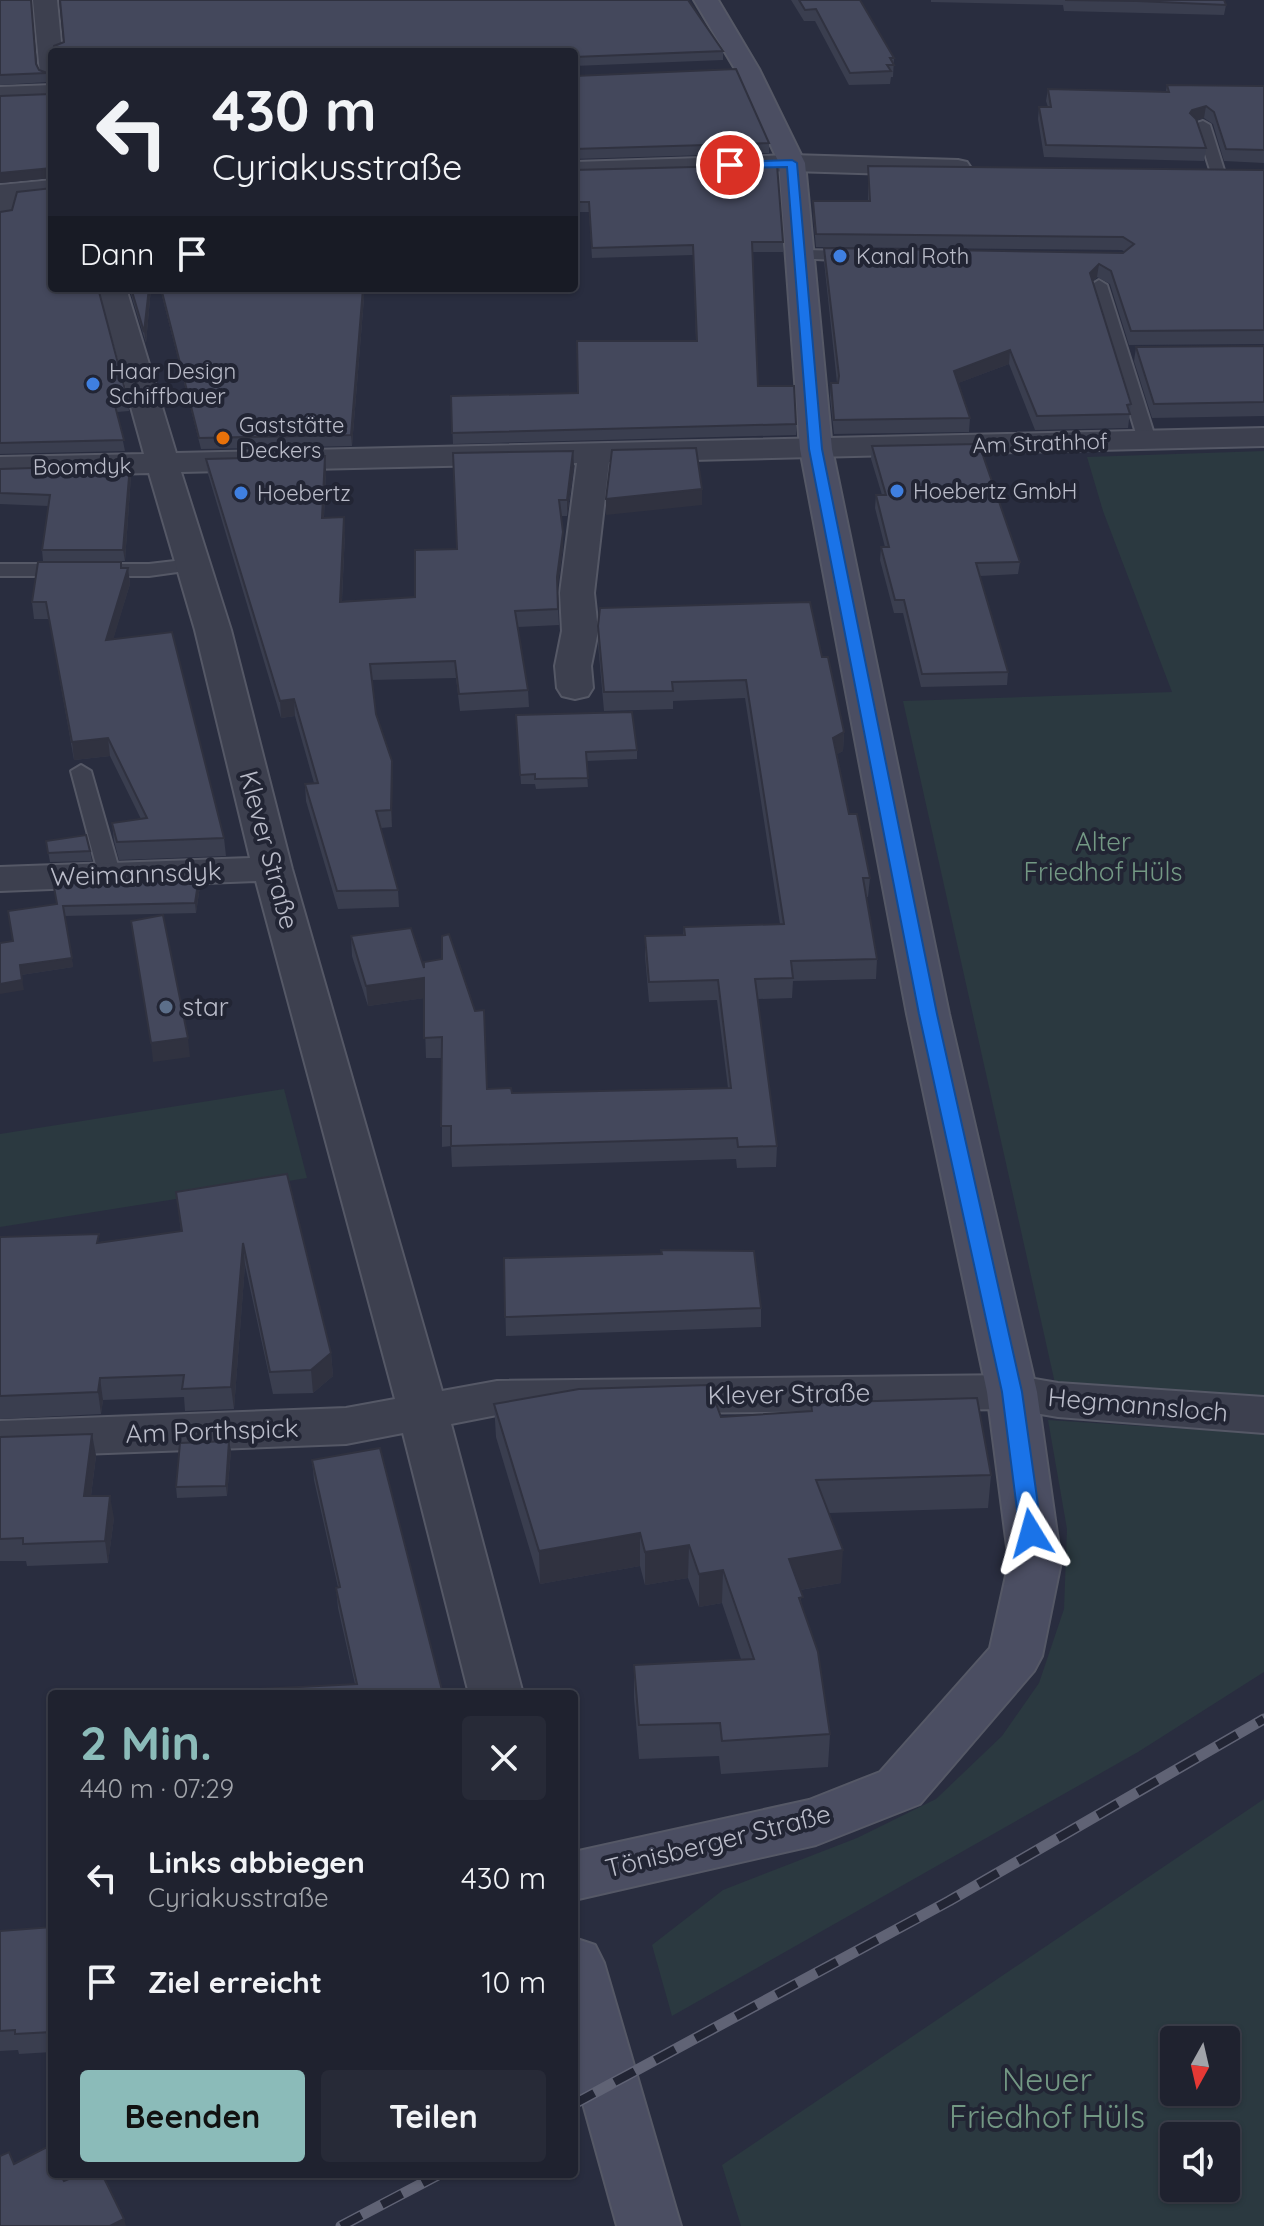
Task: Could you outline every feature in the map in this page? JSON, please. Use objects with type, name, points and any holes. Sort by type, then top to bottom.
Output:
[{"type":"street","points":[[45,0],[50,48]]},
{"type":"street","name":"Tönisberger Straße","points":[[578,1875],[816,1822],[900,1788],[1015,1656],[1035,1562],[1012,1392],[925,999],[816,449],[792,163],[747,69],[706,0]]},
{"type":"street","points":[[716,70],[747,69]]},
{"type":"street","points":[[0,95],[48,93]]},
{"type":"street","points":[[578,170],[792,163],[983,169]]},
{"type":"street","points":[[1187,172],[1249,173]]},
{"type":"street","points":[[1,199],[48,189]]},
{"type":"street","name":"Klever Straße","points":[[113,292],[213,630],[272,869],[423,1412],[495,1690]]},
{"type":"street","name":"Am Strathhof","points":[[165,465],[1264,437]]},
{"type":"street","points":[[575,688],[573,666],[580,631],[577,593],[594,454]]},
{"type":"street","name":"Boomdyk","points":[[0,467],[165,465]]},
{"type":"street","name":"Weimannsdyk","points":[[0,879],[272,869]]},
{"type":"street","name":"Klever Straße","points":[[423,1412],[497,1398],[1012,1392]]},
{"type":"street","name":"Hegmannsloch","points":[[1012,1392],[1058,1400],[1264,1415]]},
{"type":"street","name":"Am Porthspick","points":[[0,1439],[346,1426],[423,1412]]},
{"type":"street","points":[[578,1977],[649,2226]]},
{"type":"lane","points":[[1198,125],[1203,125],[1218,173]]},
{"type":"lane","points":[[800,255],[876,256]]},
{"type":"lane","name":"Am Strathhof","points":[[1099,285],[1126,353],[1147,440]]},
{"type":"lane","points":[[0,570],[149,570],[192,565]]},
{"type":"lane","points":[[81,771],[110,876]]},
{"type":"green space","name":"Alter Friedhof Hüls","points":[[1264,451],[1264,1402],[1056,1388],[903,701],[1172,692],[1103,511],[1087,457]]},
{"type":"green space","points":[[284,1089],[307,1178],[0,1227],[0,1134]]},
{"type":"green space","points":[[1048,1420],[1264,1434],[1264,1672],[1138,1752],[672,2016],[652,1945],[723,1890],[857,1838],[936,1799],[1002,1736],[1039,1683],[1064,1609],[1067,1529]]},
{"type":"green space","name":"Neuer Friedhof Hüls","points":[[1264,1799],[1264,2226],[741,2226],[722,2165]]},
{"type":"building","points":[[0,0],[31,0],[36,64],[39,70],[47,73],[0,75]]},
{"type":"building","points":[[60,0],[688,0],[723,51],[578,57],[578,48],[54,48],[64,42]]},
{"type":"building","points":[[799,0],[860,0],[894,58],[890,58],[894,65],[887,65],[891,71],[850,73],[816,9],[805,10]]},
{"type":"building","points":[[1065,0],[1224,0],[1226,5],[1137,1]]},
{"type":"building","points":[[736,69],[769,143],[578,149],[578,76]]},
{"type":"building","points":[[1167,85],[1264,86],[1264,150],[1226,149],[1214,112],[1206,106],[1190,113],[1196,119],[1206,148],[1046,145],[1039,107],[1051,107],[1048,89],[1169,92]]},
{"type":"building","points":[[48,94],[48,168],[0,173],[0,96]]},
{"type":"building","points":[[777,165],[783,242],[752,242],[758,386],[794,386],[796,424],[452,433],[451,396],[578,393],[577,341],[697,341],[693,245],[592,248],[589,202],[578,202],[578,170]]},
{"type":"building","points":[[868,166],[1264,170],[1264,330],[1131,331],[1111,271],[1099,264],[1090,273],[1131,404],[1127,405],[1130,414],[1037,416],[1010,350],[954,371],[970,418],[834,420],[831,383],[838,383],[839,376],[824,248],[1123,253],[1134,244],[1123,237],[816,234],[813,201],[870,201]]},
{"type":"building","points":[[48,188],[48,292],[99,292],[128,401],[114,402],[124,440],[0,443],[0,212],[12,210],[17,192]]},
{"type":"building","points":[[132,292],[149,292],[144,332]]},
{"type":"building","points":[[162,292],[363,292],[351,435],[199,438]]},
{"type":"building","points":[[1264,346],[1264,402],[1154,404],[1136,347]]},
{"type":"building","points":[[979,444],[1020,562],[976,563],[1008,672],[922,674],[904,600],[895,600],[881,547],[889,547],[876,495],[886,495],[872,446]]},
{"type":"building","points":[[696,448],[702,489],[606,499],[612,450]]},
{"type":"building","points":[[573,451],[567,500],[559,500],[563,532],[557,577],[558,609],[515,611],[528,690],[459,694],[455,661],[370,664],[376,714],[392,761],[391,810],[376,811],[398,890],[337,891],[305,784],[318,783],[294,699],[280,701],[206,459],[325,456],[322,518],[344,517],[340,602],[415,597],[415,550],[457,549],[453,453]]},
{"type":"building","points":[[130,465],[123,550],[42,550],[50,495],[0,493],[0,469]]},
{"type":"building","points":[[38,562],[121,562],[121,568],[128,568],[106,640],[172,632],[224,838],[117,842],[112,823],[147,818],[108,738],[72,742],[46,602],[32,602]]},
{"type":"building","points":[[810,602],[822,657],[828,657],[844,732],[833,738],[849,814],[857,814],[870,878],[863,878],[877,959],[791,961],[793,978],[755,979],[777,1146],[738,1147],[737,1138],[451,1146],[451,1126],[441,1126],[442,1037],[424,1038],[424,978],[366,986],[351,936],[411,928],[424,968],[424,962],[442,959],[442,936],[449,934],[475,1011],[484,1010],[487,1089],[511,1088],[512,1093],[731,1088],[718,980],[649,982],[645,936],[685,935],[684,927],[784,924],[746,680],[672,682],[673,691],[604,692],[598,626],[600,608]]},
{"type":"building","points":[[632,712],[637,750],[586,752],[588,778],[535,779],[535,774],[520,775],[516,715]]},
{"type":"building","points":[[86,835],[90,851],[48,853],[46,841]]},
{"type":"building","points":[[199,877],[195,903],[63,906],[72,958],[20,965],[22,980],[0,984],[0,943],[13,941],[8,911],[57,904],[53,882]]},
{"type":"building","points":[[163,915],[188,1038],[151,1043],[131,921]]},
{"type":"building","points":[[287,1174],[331,1353],[311,1370],[270,1372],[243,1243],[231,1387],[182,1389],[184,1375],[100,1378],[98,1392],[0,1396],[0,1237],[99,1234],[97,1243],[182,1231],[176,1192]]},
{"type":"building","points":[[661,1250],[754,1251],[761,1308],[505,1317],[504,1258],[662,1254]]},
{"type":"building","points":[[709,1385],[721,1417],[812,1411],[811,1403],[977,1398],[991,1475],[816,1480],[843,1550],[789,1559],[818,1652],[830,1734],[722,1741],[720,1723],[639,1725],[634,1665],[754,1659],[723,1570],[699,1574],[689,1545],[645,1552],[640,1533],[539,1551],[494,1404],[579,1389]]},
{"type":"building","points":[[92,1434],[84,1496],[110,1496],[105,1541],[23,1544],[23,1538],[0,1539],[0,1437]]},
{"type":"building","points":[[229,1441],[226,1486],[176,1487],[180,1443]]},
{"type":"building","points":[[380,1448],[442,1690],[237,1690],[357,1684],[336,1588],[340,1587],[312,1460]]},
{"type":"building","points":[[48,1927],[48,2032],[15,2034],[15,2030],[0,2031],[0,1931]]},
{"type":"building","points":[[47,2147],[48,2178],[62,2178],[64,2181],[71,2178],[104,2178],[124,2219],[110,2226],[0,2226],[0,2156],[9,2152],[14,2164]]},
{"type":"railway","points":[[578,2102],[949,1901],[1264,1719]]},
{"type":"railway","points":[[341,2226],[432,2178]]},
{"type":"place","name":"Kanal Roth","points":[[840,256]]},
{"type":"place","name":"Haar Design Schiffbauer","points":[[93,384]]},
{"type":"place","name":"Gaststätte Deckers","points":[[223,438]]},
{"type":"place","name":"Hoebertz GmbH","points":[[897,491]]},
{"type":"place","name":"Hoebertz","points":[[241,493]]},
{"type":"place","name":"star","points":[[166,1007]]},
{"type":"route","points":[[730,165],[792,163],[816,449],[928,1014],[1012,1392],[1031,1533]]}]
